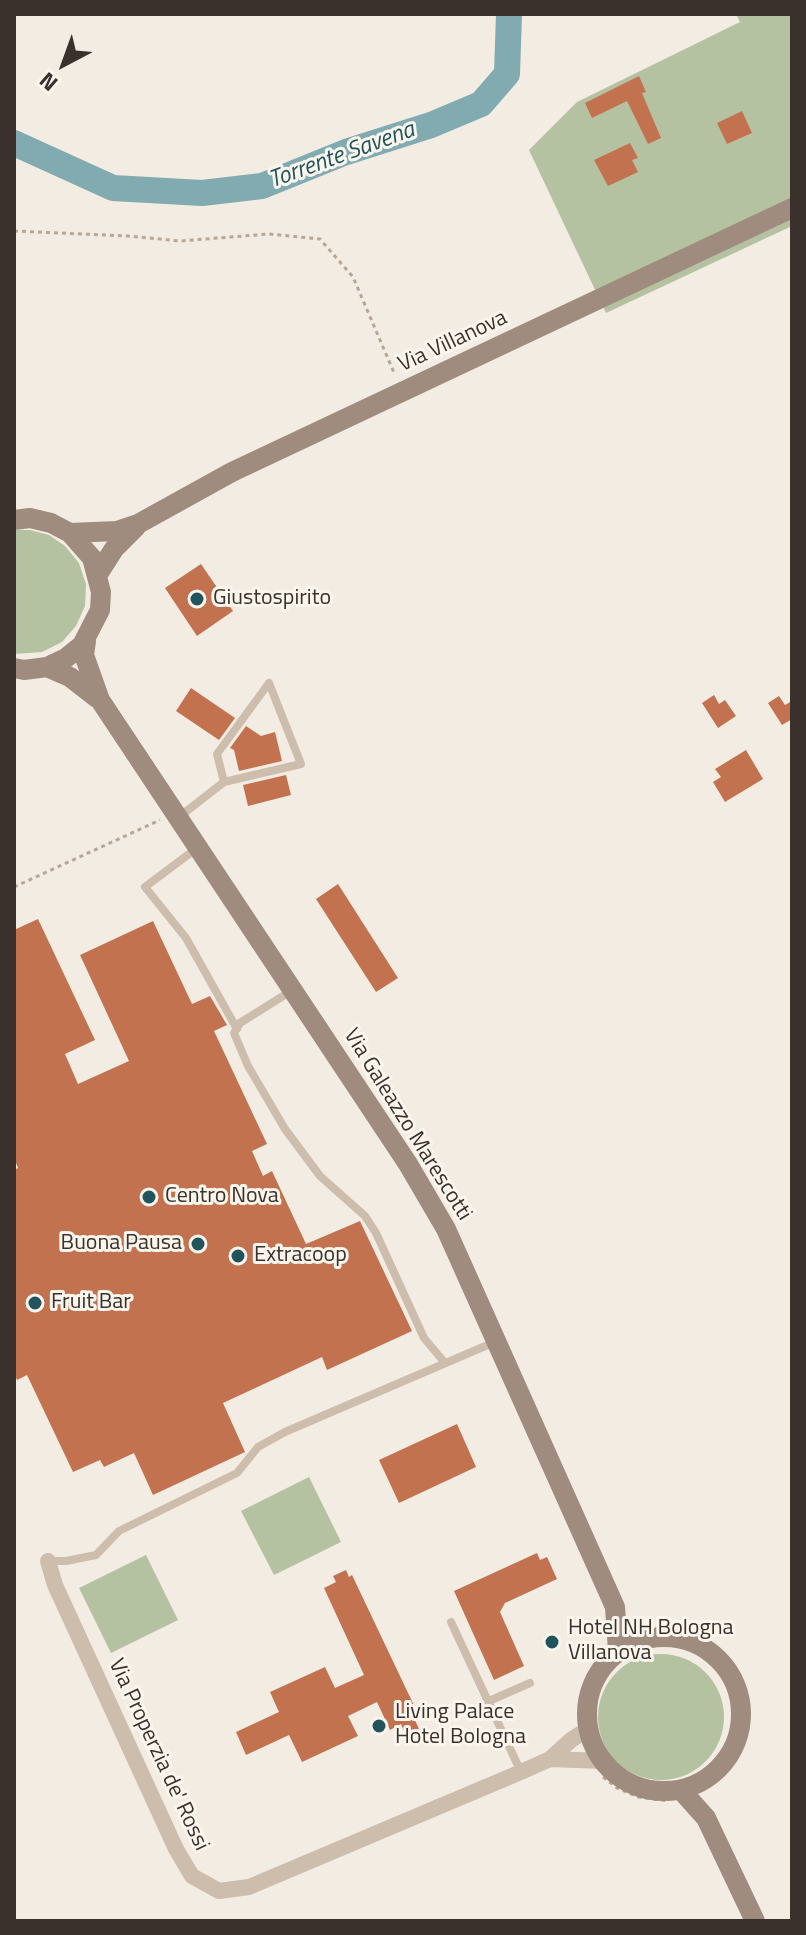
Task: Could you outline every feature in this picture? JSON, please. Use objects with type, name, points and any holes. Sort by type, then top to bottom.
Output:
[{"type":"street","name":"Via Villanova","points":[[70,533],[117,531],[138,524],[232,472],[792,208]]},
{"type":"street","points":[[14,520],[30,518],[51,523],[70,533],[87,551],[98,574],[101,592],[100,610],[86,641],[66,658],[47,667],[14,668]]},
{"type":"street","name":"Via Villanova","points":[[98,574],[114,549],[138,524]]},
{"type":"street","name":"Via Galeazzo Marescotti","points":[[86,641],[84,655],[100,700],[169,819],[198,847],[446,1229],[615,1607],[618,1651]]},
{"type":"street","name":"Via Galeazzo Marescotti","points":[[47,667],[70,677],[100,700]]},
{"type":"street","name":"Via Properzia de' Rossi","points":[[48,1561],[67,1611],[176,1849],[192,1876],[219,1891],[249,1887],[521,1772],[550,1759],[588,1729]]},
{"type":"street","name":"Via Galeazzo Marescotti","points":[[615,1607],[645,1638]]},
{"type":"street","points":[[680,1797],[717,1771],[733,1750],[741,1726],[741,1701],[733,1676],[717,1656],[695,1642],[670,1636],[645,1638],[618,1651],[602,1667],[592,1686],[587,1707],[588,1729],[603,1761],[622,1778],[646,1789],[680,1797],[706,1818],[755,1921]]},
{"type":"street","name":"Via Properzia de' Rossi","points":[[550,1759],[603,1761]]},
{"type":"street","points":[[706,1818],[709,1792],[717,1771]]},
{"type":"lane","points":[[169,819],[224,782],[301,764],[269,683],[217,754],[224,782]]},
{"type":"lane","points":[[198,847],[145,887],[186,938],[237,1029]]},
{"type":"lane","points":[[293,990],[240,1023],[234,1033],[248,1066],[285,1129],[320,1176],[365,1216],[376,1233],[424,1338],[445,1363]]},
{"type":"lane","points":[[48,1561],[96,1555],[119,1531],[237,1473],[258,1447],[285,1432],[497,1340]]},
{"type":"lane","points":[[451,1622],[521,1772]]},
{"type":"lane","points":[[489,1701],[530,1683]]},
{"type":"path","points":[[14,231],[180,241],[269,234],[320,239],[353,277],[403,392]]},
{"type":"path","points":[[156,811],[169,819]]},
{"type":"path","points":[[14,887],[169,819]]},
{"type":"path","points":[[579,1759],[582,1767],[596,1771],[617,1788],[638,1797],[665,1800],[680,1797]]},
{"type":"green space","points":[[736,14],[792,14],[792,226],[606,313],[529,150],[577,102],[740,22]]},
{"type":"green space","points":[[14,530],[49,535],[65,546],[79,563],[86,584],[85,606],[76,626],[62,642],[42,652],[14,654]]},
{"type":"green space","points":[[309,1477],[341,1542],[274,1575],[241,1511]]},
{"type":"green space","points":[[146,1555],[178,1620],[111,1653],[79,1588]]},
{"type":"green space","points":[[661,1654],[685,1658],[706,1672],[720,1693],[724,1717],[720,1741],[706,1762],[685,1776],[661,1780],[637,1776],[616,1762],[602,1741],[598,1717],[602,1693],[616,1672],[637,1658]]},
{"type":"building","points":[[639,76],[646,92],[642,93],[661,138],[648,144],[627,101],[592,118],[585,103]]},
{"type":"building","points":[[742,111],[752,133],[727,144],[717,123]]},
{"type":"building","points":[[630,143],[638,158],[632,160],[638,172],[608,186],[594,160]]},
{"type":"building","points":[[201,564],[233,611],[197,636],[165,588]]},
{"type":"building","points":[[191,688],[235,718],[219,740],[176,711]]},
{"type":"building","points":[[714,695],[719,704],[725,700],[736,716],[718,728],[702,703]]},
{"type":"building","points":[[779,696],[785,705],[792,701],[792,719],[782,725],[768,703]]},
{"type":"building","points":[[246,726],[261,736],[275,732],[282,761],[239,771],[234,750],[230,748]]},
{"type":"building","points":[[746,750],[763,779],[725,802],[713,782],[721,777],[715,769]]},
{"type":"building","points":[[286,775],[291,795],[248,806],[243,785]]},
{"type":"building","points":[[338,884],[398,978],[376,992],[316,899]]},
{"type":"building","name":"Centro Nova","points":[[38,919],[95,1040],[65,1054],[78,1084],[129,1061],[80,955],[153,921],[192,1004],[210,996],[227,1025],[214,1031],[267,1144],[252,1151],[263,1176],[272,1171],[306,1244],[360,1221],[412,1331],[327,1370],[322,1357],[223,1403],[245,1452],[153,1495],[134,1453],[104,1467],[100,1460],[73,1472],[27,1375],[17,1380],[14,1373],[14,1170],[18,1168],[14,1158],[14,930]]},
{"type":"building","points":[[457,1424],[476,1467],[399,1503],[379,1460]]},
{"type":"building","points":[[537,1553],[540,1560],[547,1557],[557,1579],[505,1603],[500,1612],[524,1666],[494,1680],[454,1591]]},
{"type":"building","points":[[346,1570],[349,1577],[352,1575],[419,1716],[414,1718],[419,1729],[406,1736],[401,1724],[390,1730],[377,1702],[348,1716],[358,1736],[302,1762],[289,1735],[246,1755],[236,1732],[279,1712],[270,1692],[325,1667],[335,1688],[364,1675],[324,1588],[336,1582],[333,1576]]},
{"type":"waterway","name":"Torrente Savena","points":[[14,143],[113,188],[202,193],[262,186],[481,104],[507,74],[509,14]]},
{"type":"place","name":"Giustospirito","points":[[197,599]]},
{"type":"place","name":"Centro Nova","points":[[149,1197]]},
{"type":"place","name":"Buona Pausa","points":[[198,1244]]},
{"type":"place","name":"Extracoop","points":[[238,1256]]},
{"type":"place","name":"Fruit Bar","points":[[35,1303]]},
{"type":"place","name":"Hotel NH Bologna Villanova","points":[[552,1642]]},
{"type":"place","name":"Living Palace Hotel Bologna","points":[[379,1726]]}]
